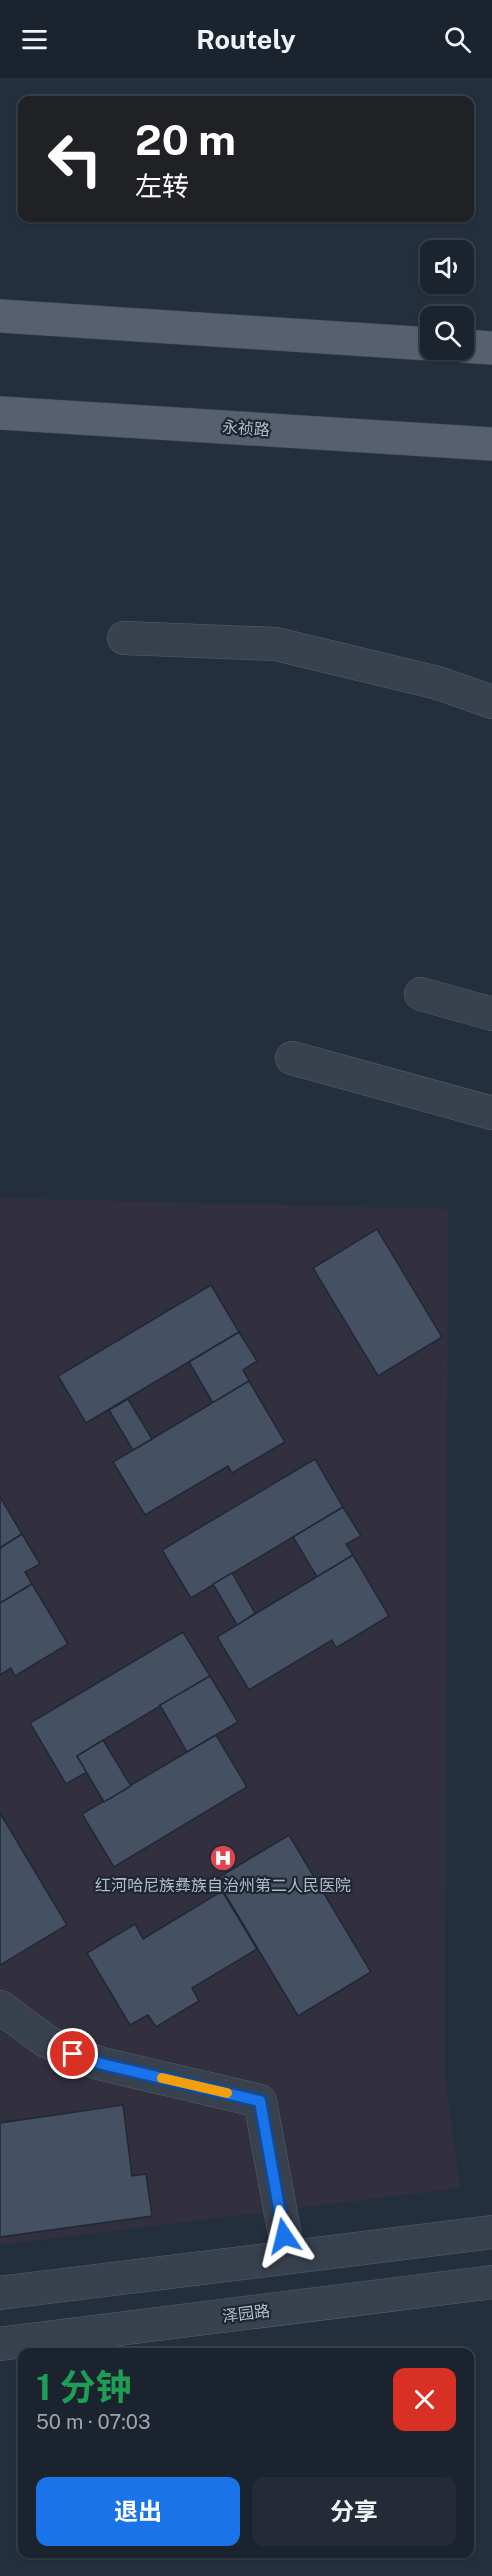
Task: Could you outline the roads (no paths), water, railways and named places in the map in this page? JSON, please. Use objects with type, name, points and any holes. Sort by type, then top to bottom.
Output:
[{"type":"main road","points":[[0,316],[420,343]]},
{"type":"main road","points":[[474,347],[492,348]]},
{"type":"main road","name":"永祯路","points":[[0,413],[492,444]]},
{"type":"street","points":[[124,638],[276,644],[438,684],[492,702]]},
{"type":"street","points":[[421,994],[492,1014]]},
{"type":"street","points":[[292,1058],[492,1113]]},
{"type":"street","points":[[0,2007],[46,2041],[73,2054],[102,2064],[260,2101],[284,2236],[290,2257]]},
{"type":"street","points":[[0,2293],[492,2232]]},
{"type":"street","name":"泽园路","points":[[0,2344],[492,2282]]},
{"type":"place","name":"红河哈尼族彝族自治州第二人民医院","points":[[223,1858]]}]
